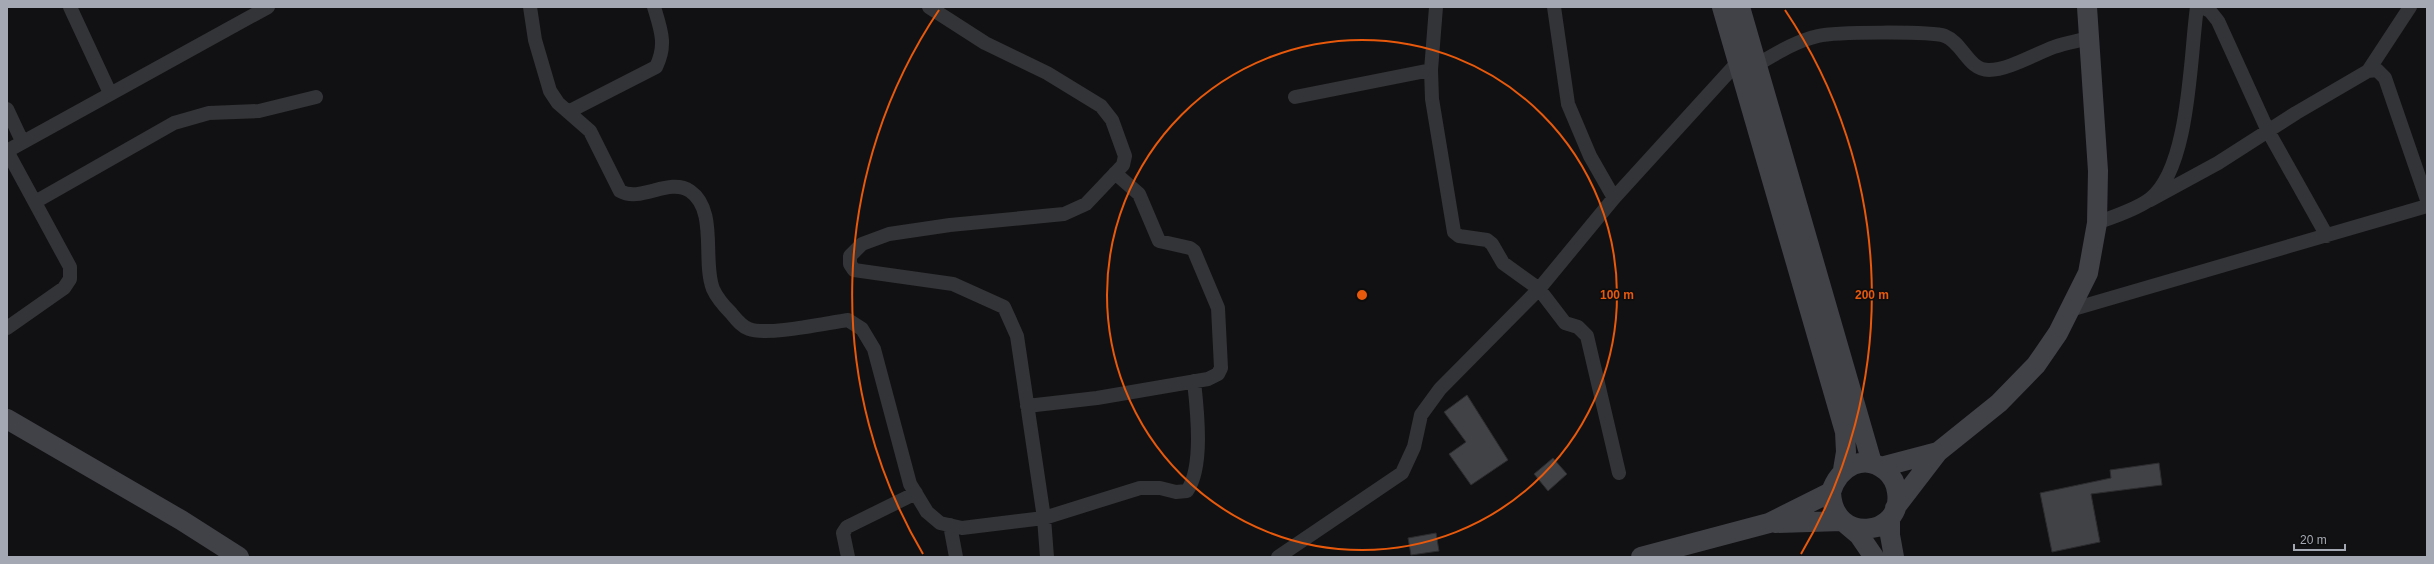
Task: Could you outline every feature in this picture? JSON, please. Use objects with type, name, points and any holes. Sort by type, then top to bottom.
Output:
[{"type":"main road","points":[[1722,7],[1845,432],[1846,452],[1843,470]]},
{"type":"main road","points":[[1740,7],[1876,465],[1890,474],[1896,485],[1898,497],[1892,513],[1890,535],[1894,557]]},
{"type":"main road","points":[[1769,523],[1844,523],[1858,529],[1869,529],[1880,525],[1892,513],[1938,452],[1999,403],[2036,365],[2058,333],[2088,273],[2097,224],[2098,171],[2087,7]]},
{"type":"main road","points":[[10,422],[181,520],[239,557]]},
{"type":"main road","points":[[1874,557],[1859,535],[1844,523],[1835,513],[1831,503],[1831,492],[1835,479],[1843,470],[1852,464],[1876,465],[1938,452]]},
{"type":"main road","points":[[1641,557],[1769,523],[1831,492]]},
{"type":"street","points":[[70,7],[110,93]]},
{"type":"street","points":[[7,328],[64,288],[70,279],[70,267],[7,151],[22,141],[268,7]]},
{"type":"street","points":[[530,7],[535,40],[550,91],[558,103],[590,131],[620,192],[630,194],[675,186],[690,191],[700,201],[707,219],[708,258],[713,288],[722,304],[740,324],[750,329],[770,330],[848,320],[862,329],[874,349],[910,484],[927,512],[940,524],[962,528],[1044,518],[1140,488],[1186,491],[1190,486],[1196,458],[1198,423],[1194,381]]},
{"type":"street","points":[[568,112],[656,67],[662,54],[662,32],[654,7]]},
{"type":"street","points":[[929,7],[986,43],[1047,72],[1100,106],[1112,120],[1125,156],[1123,165],[1086,204],[1064,214],[950,225],[889,234],[862,244],[850,256],[850,264],[854,270],[953,284],[1004,307],[1017,336],[1044,518],[1047,557]]},
{"type":"street","points":[[1436,7],[1431,70],[1432,99],[1454,232],[1459,236],[1487,240],[1492,244],[1503,263],[1539,289],[1565,323],[1578,327],[1587,336],[1619,473]]},
{"type":"street","points":[[1554,7],[1568,104],[1590,156],[1614,198]]},
{"type":"street","points":[[2150,200],[2160,188],[2174,162],[2184,133],[2197,7]]},
{"type":"street","points":[[2202,7],[2210,11],[2218,21],[2268,131],[2326,236]]},
{"type":"street","points":[[2368,71],[2410,7]]},
{"type":"street","points":[[1758,64],[1795,44],[1819,35],[1923,32],[1944,36],[1957,44],[1980,69],[1990,70],[2001,68],[2056,46],[2089,38]]},
{"type":"street","points":[[1278,557],[1402,473],[1414,447],[1422,414],[1440,389],[1539,289],[1614,198],[1737,62]]},
{"type":"street","points":[[1295,97],[1431,70]]},
{"type":"street","points":[[2097,224],[2150,200],[2218,163],[2368,71],[2378,70],[2385,78],[2427,200]]},
{"type":"street","points":[[35,202],[174,123],[209,113],[259,111],[316,97]]},
{"type":"street","points":[[7,109],[22,141]]},
{"type":"street","points":[[1027,406],[1098,398],[1208,379],[1218,374],[1221,368],[1218,308],[1194,251],[1190,248],[1159,241],[1140,194],[1115,173]]},
{"type":"street","points":[[2070,310],[2427,206]]},
{"type":"street","points":[[848,557],[843,534],[847,527],[916,493]]},
{"type":"street","points":[[950,525],[956,557]]},
{"type":"building","points":[[1467,395],[1508,460],[1471,485],[1449,454],[1466,442],[1444,412]]},
{"type":"building","points":[[1553,458],[1567,474],[1548,491],[1534,474]]},
{"type":"building","points":[[2159,463],[2162,485],[2091,494],[2100,542],[2052,552],[2040,493],[2111,478],[2110,470]]},
{"type":"building","points":[[1436,533],[1439,551],[1411,555],[1408,538]]}]
